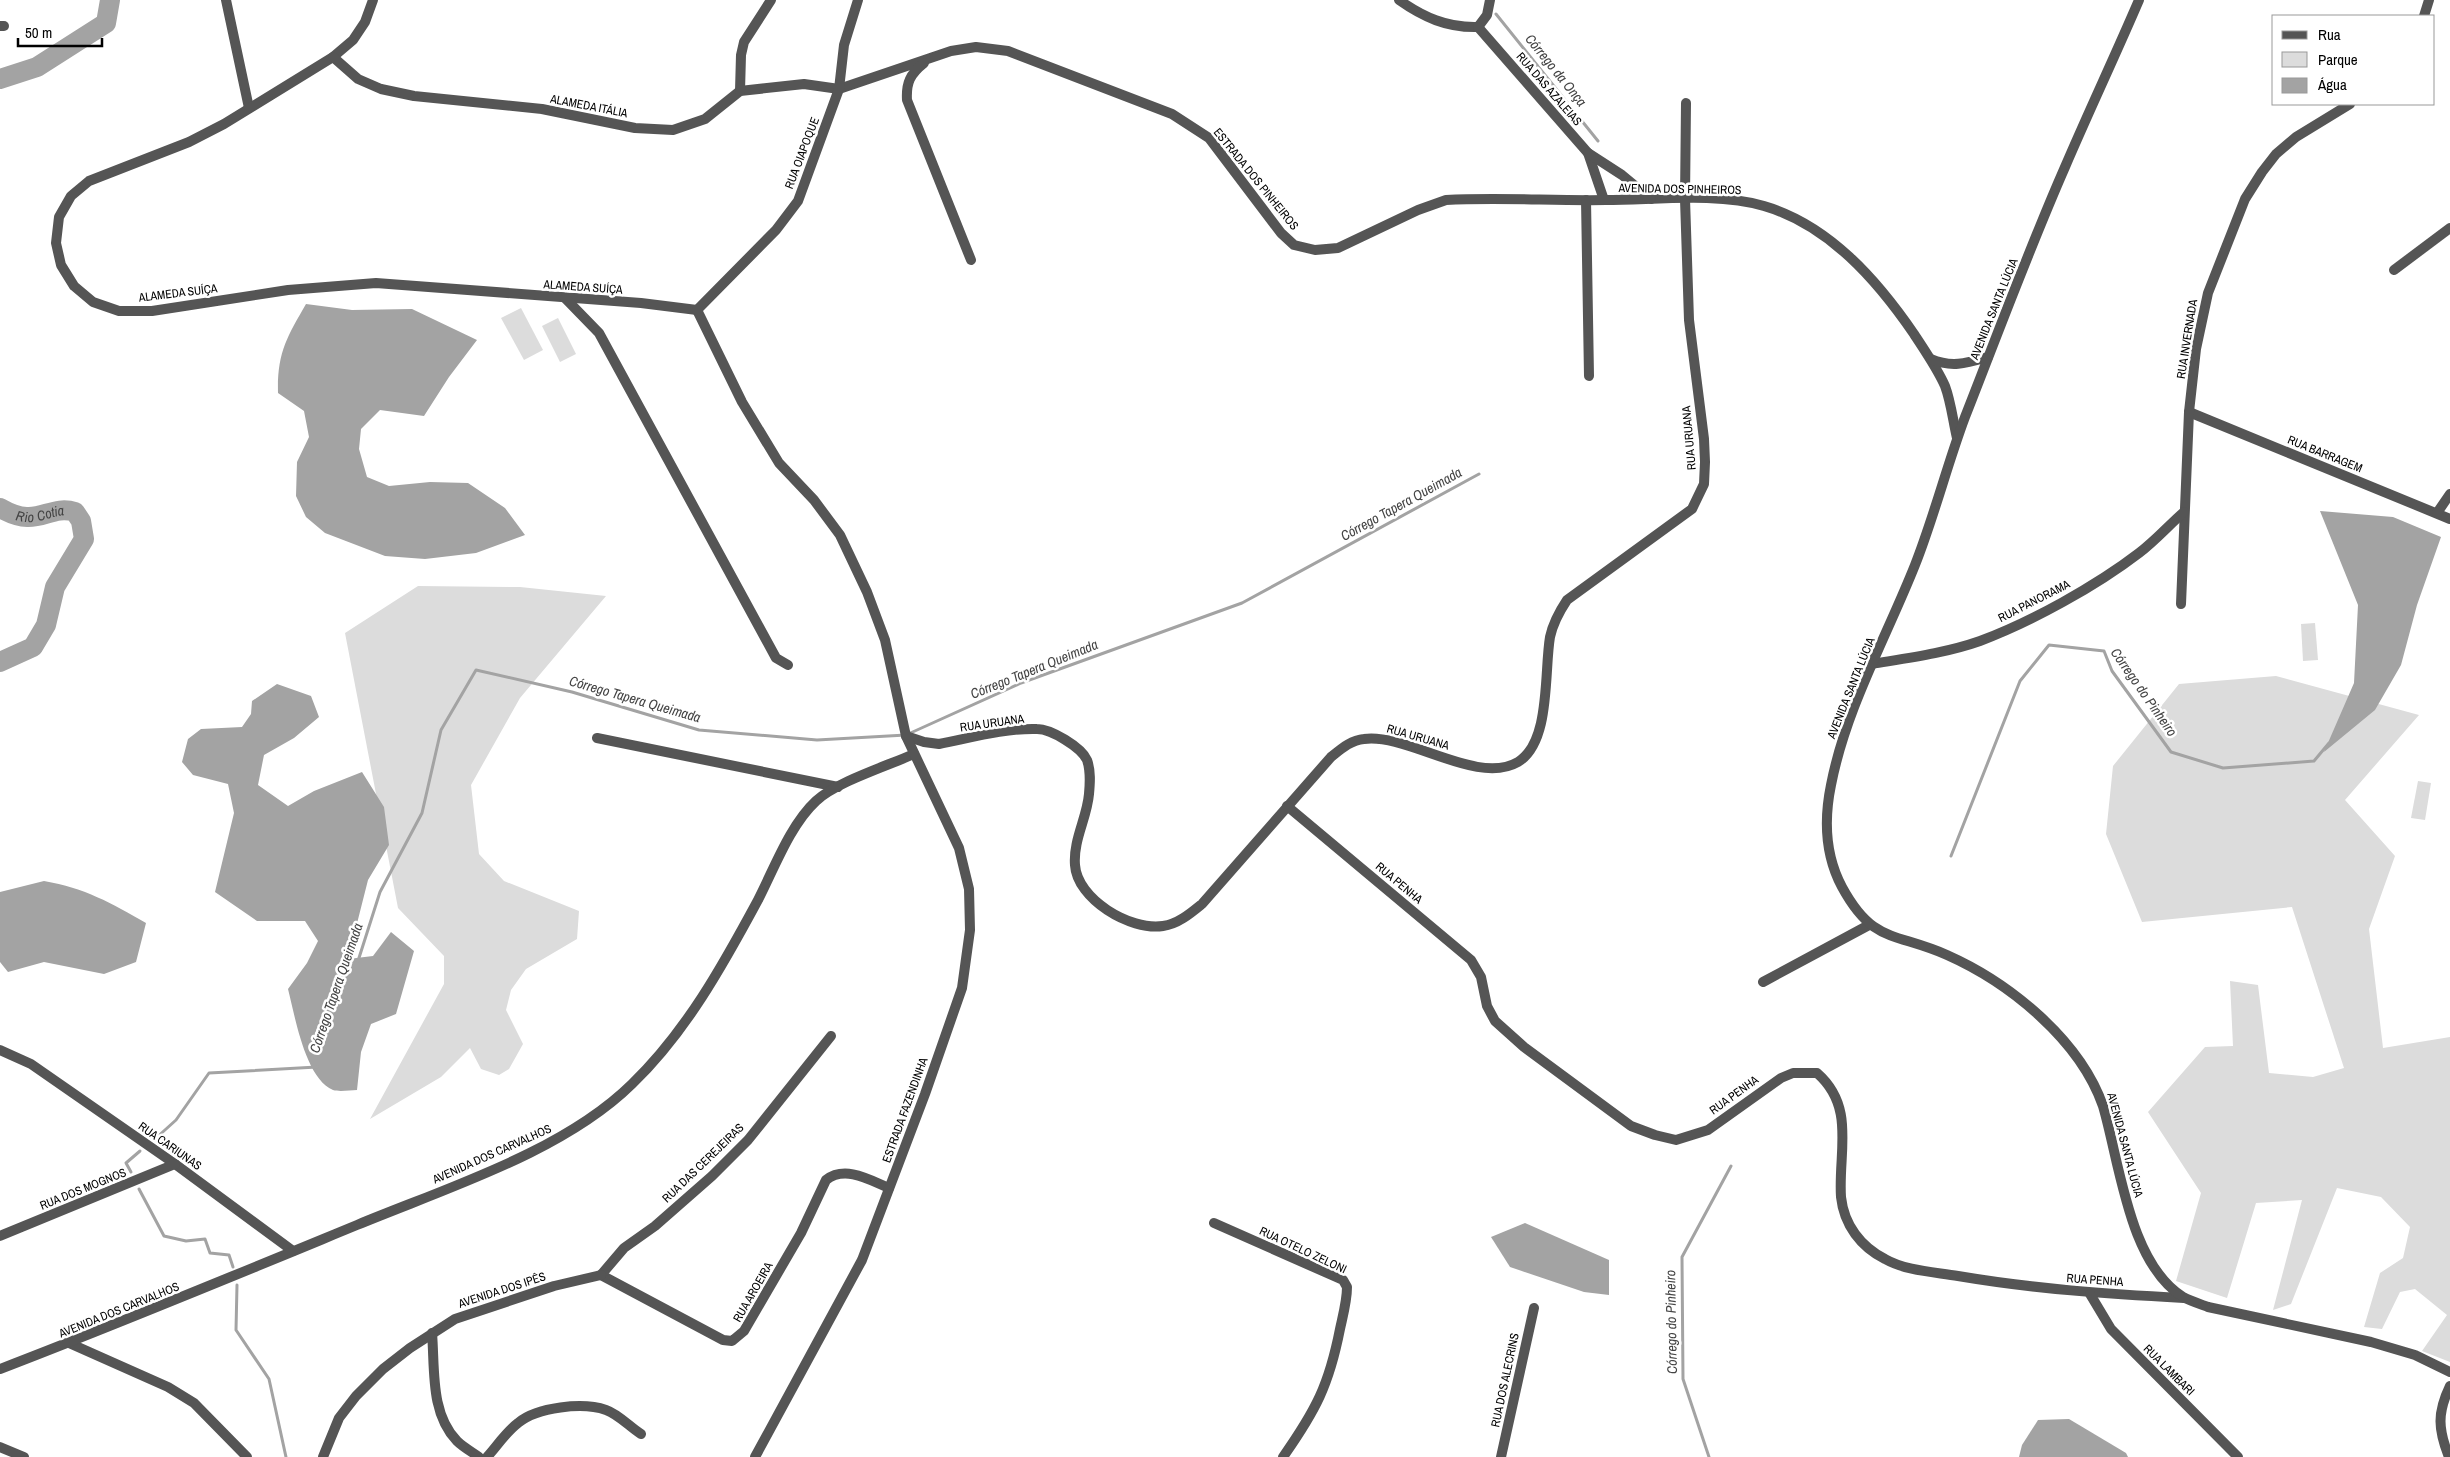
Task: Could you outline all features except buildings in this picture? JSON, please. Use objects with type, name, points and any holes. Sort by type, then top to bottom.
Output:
[{"type":"street","points":[[226,0],[249,108]]},
{"type":"street","name":"ALAMEDA SUÍÇA","points":[[373,0],[366,22],[353,40],[333,57],[224,124],[189,142],[89,181],[71,196],[59,217],[56,242],[61,265],[74,286],[93,302],[119,311],[152,312],[288,290],[376,283],[697,310]]},
{"type":"street","points":[[771,0],[744,42],[741,55],[740,91],[804,84],[839,89]]},
{"type":"street","name":"RUA OIAPOQUE","points":[[697,310],[776,230],[798,201],[839,89],[844,45],[858,0]]},
{"type":"street","points":[[1399,0],[1437,22],[1462,28],[1478,27],[1486,15],[1490,0]]},
{"type":"street","name":"AVENIDA SANTA LÚCIA","points":[[2139,0],[2102,88],[2065,168],[1988,357],[1957,438],[1916,563],[1848,724],[1830,787],[1827,822],[1828,846],[1834,870],[1853,906],[1869,925],[1885,934],[1944,954],[1982,972],[2023,1003],[2071,1050],[2096,1087],[2139,1238],[2161,1276],[2184,1298],[2208,1307],[2371,1342],[2415,1355],[2450,1372]]},
{"type":"street","points":[[2424,15],[2429,0]]},
{"type":"street","name":"RUA DAS AZALEIAS","points":[[1478,27],[1588,152],[1604,200]]},
{"type":"street","name":"ESTRADA DOS PINHEIROS","points":[[839,89],[951,51],[976,47],[1008,51],[1172,114],[1210,138],[1282,233],[1294,245],[1315,250],[1338,248],[1418,210],[1446,200],[1604,200]]},
{"type":"street","name":"ALAMEDA ITÁLIA","points":[[333,57],[358,78],[381,89],[414,96],[542,109],[635,128],[673,130],[705,119],[740,91]]},
{"type":"street","points":[[929,59],[910,76],[907,86],[907,100],[971,260]]},
{"type":"street","name":"RUA URUANA","points":[[905,732],[924,742],[939,744],[1038,729],[1056,734],[1074,747],[1086,759],[1090,776],[1089,797],[1076,847],[1075,865],[1079,883],[1089,896],[1120,917],[1141,925],[1163,926],[1182,919],[1202,904],[1331,757],[1346,745],[1362,739],[1380,738],[1466,764],[1493,768],[1518,762],[1534,747],[1540,729],[1550,636],[1556,616],[1574,595],[1692,509],[1704,484],[1705,462],[1689,320],[1684,199],[1686,102]]},
{"type":"street","name":"RUA INVERNADA","points":[[2181,604],[2189,412],[2196,350],[2205,302],[2220,257],[2244,199],[2276,154],[2296,137],[2348,105]]},
{"type":"street","points":[[1588,152],[1622,175],[1651,199]]},
{"type":"street","points":[[1586,200],[1589,376]]},
{"type":"street","name":"AVENIDA DOS PINHEIROS","points":[[1604,200],[1734,200],[1764,206],[1783,213],[1821,234],[1846,253],[1887,296],[1931,359],[1945,386],[1957,438]]},
{"type":"street","points":[[2394,270],[2450,228]]},
{"type":"street","points":[[565,298],[599,333],[776,658],[788,665]]},
{"type":"street","points":[[697,310],[742,402],[779,463],[814,500],[840,535],[867,592],[885,640],[905,732],[914,754]]},
{"type":"street","points":[[1931,359],[1943,364],[1955,365],[1988,357]]},
{"type":"street","name":"RUA BARRAGEM","points":[[2189,412],[2450,519]]},
{"type":"street","points":[[2437,513],[2450,494]]},
{"type":"street","name":"RUA PANORAMA","points":[[1872,664],[1949,650],[1979,641],[2014,627],[2083,590],[2140,553],[2184,512]]},
{"type":"street","points":[[597,738],[838,787]]},
{"type":"street","name":"AVENIDA DOS CARVALHOS","points":[[0,1369],[168,1304],[481,1174],[549,1143],[590,1119],[632,1085],[672,1039],[706,991],[734,944],[801,817],[818,799],[838,787],[914,754]]},
{"type":"street","name":"ESTRADA FAZENDINHA","points":[[755,1457],[862,1260],[962,988],[970,930],[969,889],[959,848],[914,754]]},
{"type":"street","name":"RUA PENHA","points":[[1287,806],[1471,960],[1480,977],[1487,1006],[1495,1021],[1524,1047],[1630,1126],[1676,1140],[1694,1136],[1708,1130],[1781,1078],[1793,1073],[1808,1071],[1817,1073],[1828,1082],[1840,1105],[1842,1123],[1841,1174],[1844,1214],[1857,1237],[1885,1260],[1915,1269],[2090,1294],[2184,1298]]},
{"type":"street","points":[[1763,982],[1869,925]]},
{"type":"street","name":"RUA DAS CEREJEIRAS","points":[[601,1275],[624,1248],[655,1226],[712,1176],[748,1140],[830,1036]]},
{"type":"street","name":"RUA CARIUNAS","points":[[0,1050],[31,1064],[175,1164],[293,1251]]},
{"type":"street","name":"RUA DOS MOGNOS","points":[[0,1236],[175,1164]]},
{"type":"street","name":"RUA AROEIRA","points":[[601,1275],[723,1340],[732,1341],[744,1331],[801,1233],[826,1180],[833,1174],[842,1173],[862,1176],[889,1188]]},
{"type":"street","name":"RUA OTELO ZELONI","points":[[1214,1223],[1343,1280],[1347,1287],[1333,1365],[1311,1418],[1283,1457]]},
{"type":"street","name":"AVENIDA DOS IPÊS","points":[[323,1457],[339,1418],[356,1396],[383,1370],[455,1318],[554,1286],[601,1275]]},
{"type":"street","name":"RUA LAMBARI","points":[[2090,1294],[2111,1329],[2238,1457]]},
{"type":"street","name":"RUA DOS ALECRINS","points":[[1501,1457],[1534,1308]]},
{"type":"street","points":[[432,1334],[438,1408],[446,1427],[457,1441],[479,1457]]},
{"type":"street","points":[[69,1343],[168,1387],[194,1403],[247,1457]]},
{"type":"street","points":[[2449,1457],[2441,1435],[2440,1413],[2450,1386]]},
{"type":"street","points":[[487,1457],[518,1422],[531,1416],[569,1406],[589,1406],[608,1410],[640,1434]]},
{"type":"street","points":[[0,1446],[24,1457]]},
{"type":"green space","points":[[521,308],[543,350],[524,360],[501,318]]},
{"type":"green space","points":[[558,318],[576,354],[560,362],[542,326]]},
{"type":"green space","points":[[418,586],[520,587],[606,596],[520,698],[471,785],[479,854],[504,881],[579,911],[577,939],[526,969],[511,990],[506,1010],[523,1044],[509,1069],[499,1075],[481,1069],[470,1048],[441,1077],[370,1119],[444,984],[444,956],[398,908],[345,633]]},
{"type":"green space","points":[[2315,623],[2318,660],[2303,661],[2301,624]]},
{"type":"green space","points":[[2276,676],[2419,715],[2345,800],[2395,856],[2369,929],[2383,1048],[2450,1037],[2450,1362],[2422,1351],[2447,1315],[2415,1289],[2400,1292],[2382,1329],[2364,1327],[2380,1273],[2403,1258],[2410,1227],[2381,1197],[2337,1188],[2291,1304],[2273,1310],[2302,1200],[2256,1203],[2227,1298],[2176,1281],[2201,1193],[2148,1112],[2205,1047],[2233,1046],[2230,981],[2258,985],[2269,1073],[2313,1077],[2344,1068],[2292,907],[2142,922],[2106,834],[2113,766],[2179,684]]},
{"type":"green space","points":[[2418,781],[2431,783],[2425,820],[2411,818]]},
{"type":"water","points":[[306,304],[352,310],[412,309],[477,340],[449,377],[424,416],[380,410],[361,429],[359,449],[367,477],[389,486],[430,482],[468,483],[505,508],[525,535],[476,553],[425,559],[385,556],[325,533],[306,517],[296,496],[297,462],[309,437],[304,411],[278,393],[278,379],[284,346]]},
{"type":"water","points":[[2320,511],[2393,517],[2441,537],[2417,605],[2401,665],[2375,710],[2324,752],[2354,683],[2358,605]]},
{"type":"water","points":[[277,684],[311,696],[319,717],[294,738],[264,755],[258,785],[288,806],[314,791],[362,772],[384,807],[389,845],[368,880],[348,959],[373,956],[391,932],[414,951],[396,1014],[371,1024],[361,1052],[357,1090],[336,1091],[323,1083],[308,1060],[298,1030],[288,989],[307,963],[318,941],[305,921],[257,921],[215,892],[234,813],[228,784],[193,775],[182,762],[188,739],[201,729],[242,727],[251,714],[252,701]]},
{"type":"water","points":[[44,881],[85,892],[146,923],[136,962],[104,974],[44,962],[8,972],[0,962],[0,892]]},
{"type":"water","points":[[1525,1223],[1609,1260],[1609,1295],[1584,1292],[1510,1267],[1491,1237]]},
{"type":"water","points":[[2069,1419],[2126,1453],[2128,1457],[2019,1457],[2022,1445],[2038,1420]]},
{"type":"waterway","name":"Rio Cotia","points":[[0,79],[37,67],[106,23],[110,0]]},
{"type":"waterway","name":"Córrego da Onça","points":[[1496,14],[1598,141]]},
{"type":"waterway","name":"Córrego Tapera Queimada","points":[[358,961],[380,892],[422,813],[441,730],[476,670],[572,692],[699,730],[817,740],[906,735],[1021,683],[1242,603],[1479,474]]},
{"type":"waterway","name":"Rio Cotia","points":[[0,508],[13,514],[27,517],[62,510],[75,512],[81,521],[84,539],[55,587],[46,625],[33,647],[0,662]]},
{"type":"waterway","name":"Córrego do Pinheiro","points":[[1951,856],[2020,681],[2049,645],[2104,651],[2112,671],[2171,752],[2223,768],[2314,761],[2329,743]]},
{"type":"waterway","name":"Córrego Tapera Queimada","points":[[155,1139],[176,1120],[209,1073],[317,1067]]},
{"type":"waterway","name":"Córrego Tapera Queimada","points":[[131,1172],[126,1163],[140,1151]]},
{"type":"waterway","name":"Córrego do Pinheiro","points":[[1709,1457],[1683,1379],[1682,1257],[1731,1166]]},
{"type":"waterway","name":"Córrego Tapera Queimada","points":[[139,1189],[164,1236],[186,1241],[205,1239],[210,1253],[229,1255],[233,1267]]},
{"type":"waterway","name":"Córrego Tapera Queimada","points":[[237,1285],[236,1330],[269,1379],[286,1457]]}]
